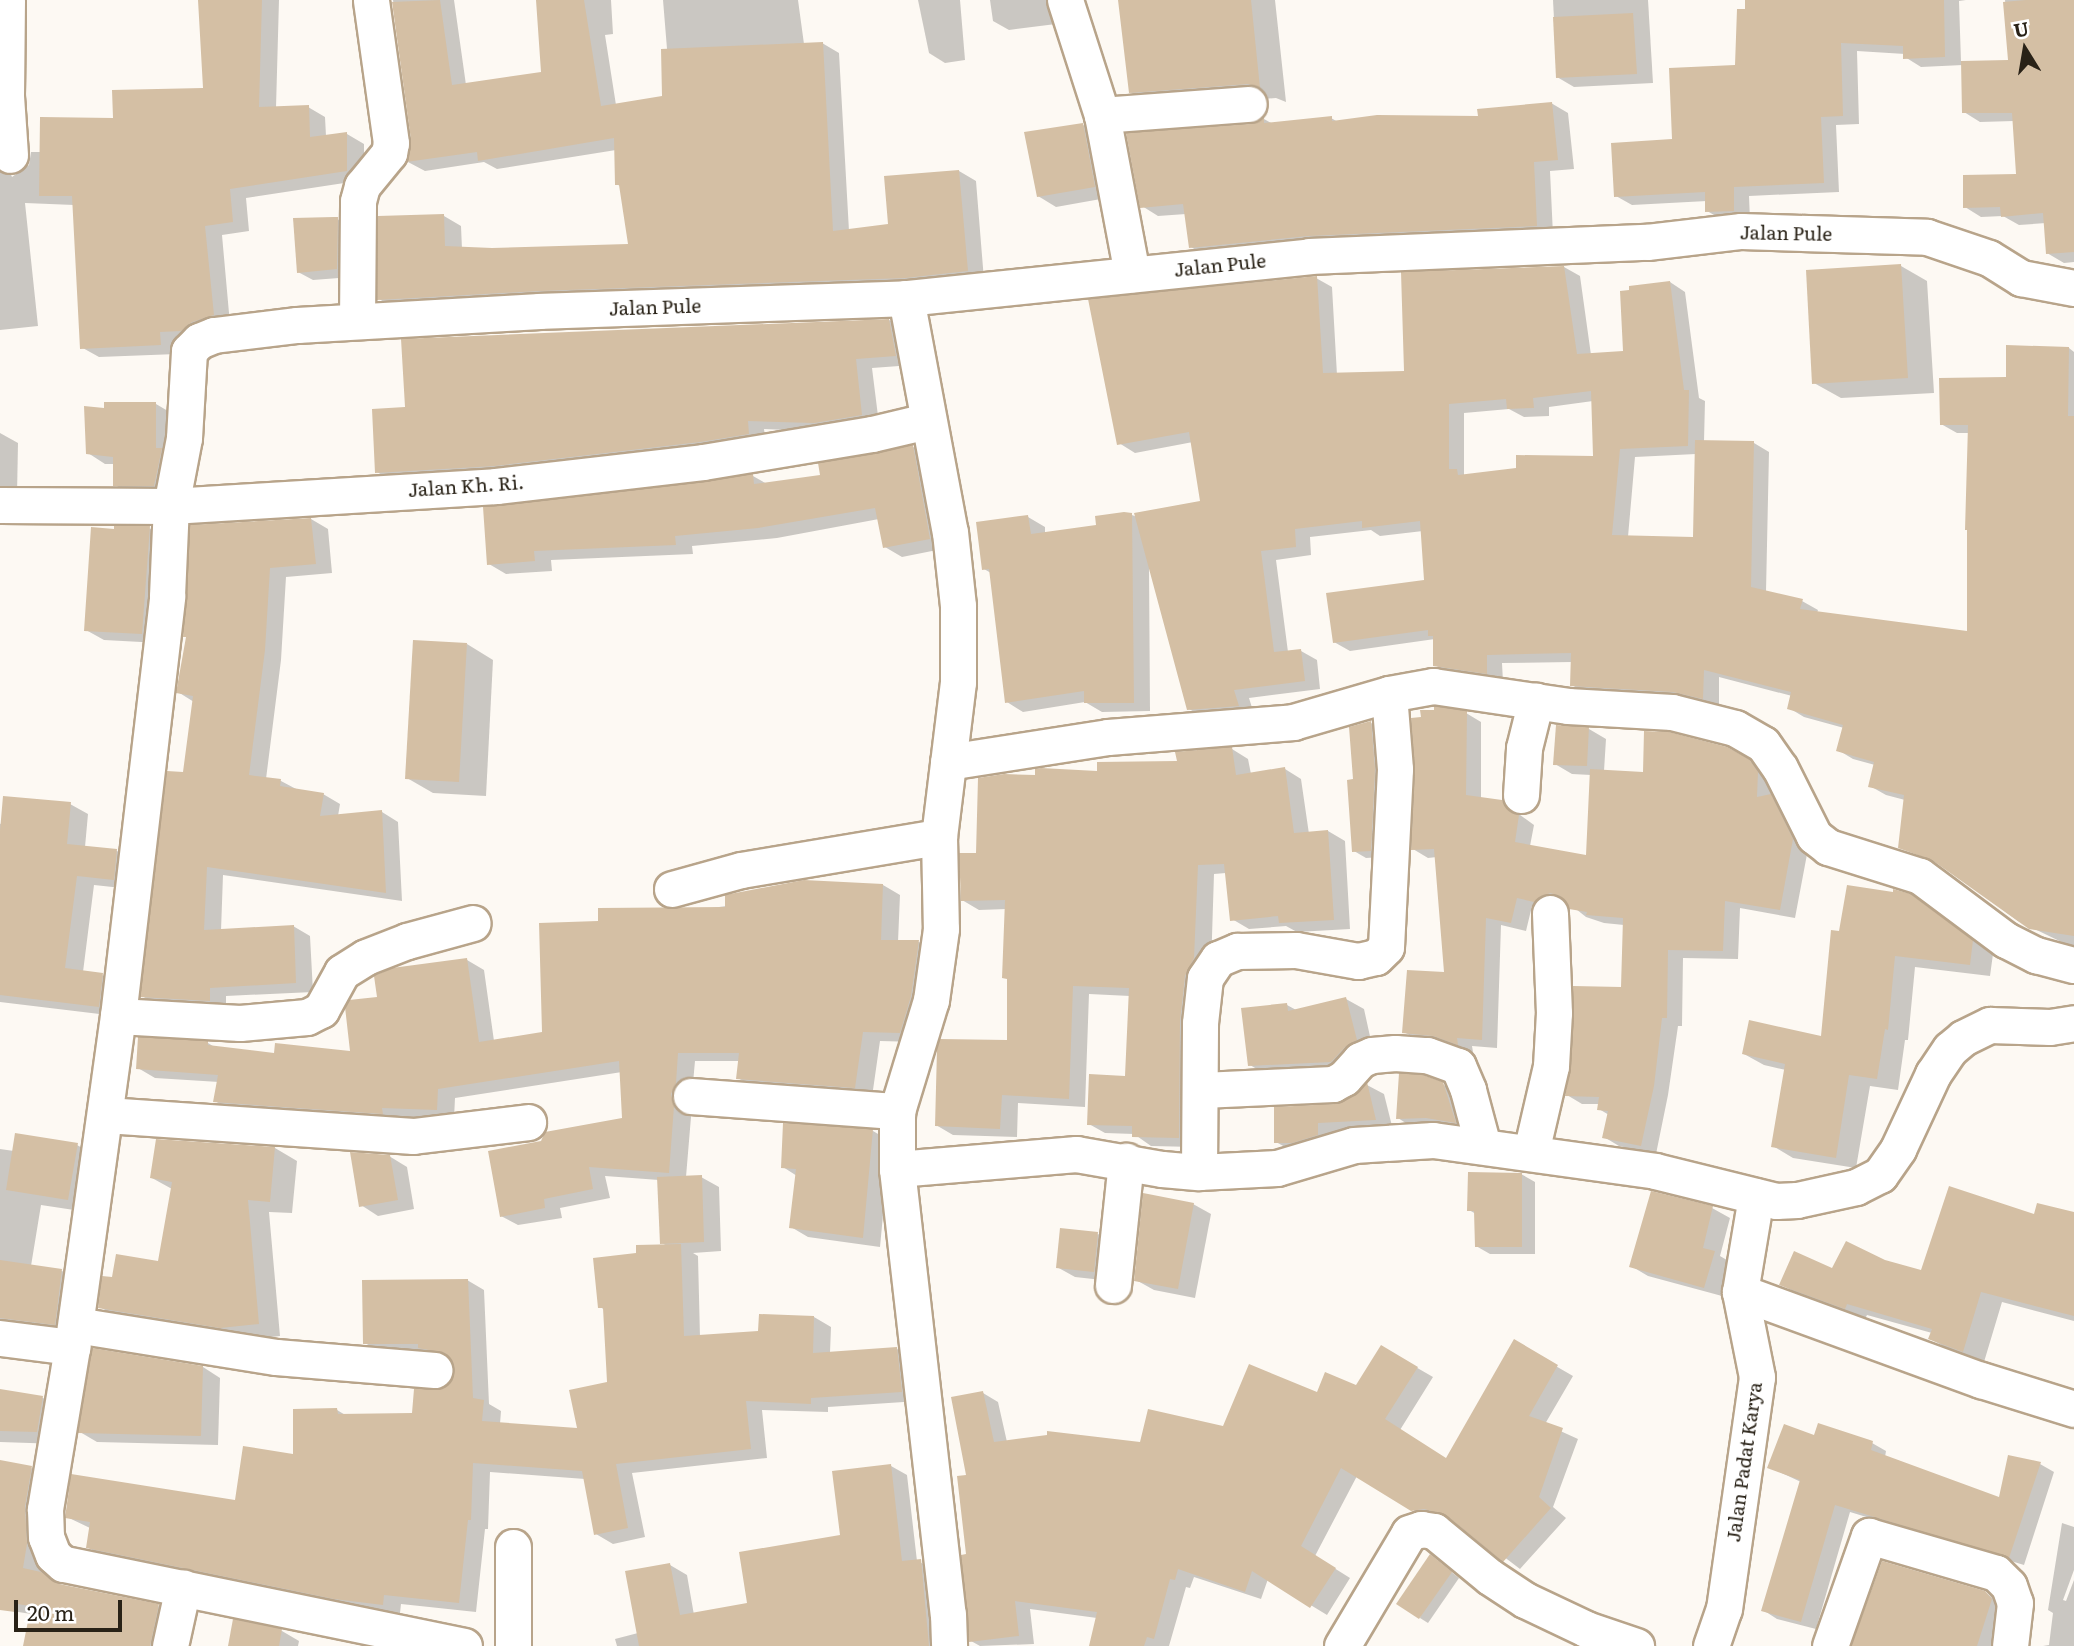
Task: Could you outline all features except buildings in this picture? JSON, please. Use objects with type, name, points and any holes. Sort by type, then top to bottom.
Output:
[{"type":"street","points":[[7,0],[6,96],[10,155]]},
{"type":"street","points":[[357,321],[358,201],[362,186],[389,153],[391,143],[371,0]]},
{"type":"street","points":[[1065,0],[1102,115],[1132,274]]},
{"type":"street","points":[[1102,115],[1249,104]]},
{"type":"street","name":"Jalan Pule","points":[[464,1646],[63,1564],[53,1555],[46,1537],[45,1509],[74,1336],[106,1115],[167,596],[171,506],[184,438],[190,351],[199,341],[214,335],[357,321],[540,311],[906,298],[1309,256],[1647,242],[1741,231],[1927,237],[1989,258],[2021,278],[2074,288]]},
{"type":"street","points":[[906,298],[950,532],[958,606],[958,682],[939,837],[941,929],[931,1000],[897,1111],[897,1170],[948,1614],[949,1646]]},
{"type":"street","name":"Jalan Kh. Ri.","points":[[0,505],[171,506],[496,486],[703,462],[872,434],[927,421]]},
{"type":"street","points":[[948,762],[1108,737],[1293,722],[1389,694],[1433,687],[1568,706],[1672,712],[1735,728],[1763,744],[1780,768],[1814,836],[1828,847],[1920,876],[2007,940],[2036,955],[2074,965]]},
{"type":"street","points":[[1199,1172],[1202,1090],[1200,1023],[1205,978],[1218,958],[1237,951],[1296,950],[1358,961],[1376,957],[1386,947],[1395,769],[1389,694]]},
{"type":"street","points":[[1521,795],[1524,748],[1536,700]]},
{"type":"street","points":[[673,889],[741,870],[939,837]]},
{"type":"street","points":[[1531,1152],[1551,1066],[1555,1013],[1550,913]]},
{"type":"street","points":[[118,1016],[240,1023],[307,1017],[321,1010],[342,972],[366,957],[407,940],[473,923]]},
{"type":"street","points":[[897,1170],[1076,1154],[1126,1161],[1162,1170],[1199,1172],[1277,1168],[1354,1145],[1433,1140],[1655,1171],[1776,1201],[1818,1198],[1856,1187],[1880,1175],[1898,1149],[1933,1074],[1950,1049],[1963,1038],[1990,1025],[2050,1027],[2074,1023]]},
{"type":"street","points":[[1202,1090],[1332,1084],[1344,1078],[1360,1060],[1372,1055],[1395,1052],[1427,1055],[1458,1066],[1468,1090],[1483,1146]]},
{"type":"street","points":[[691,1096],[897,1111]]},
{"type":"street","points":[[106,1115],[413,1136],[528,1122]]},
{"type":"street","points":[[1113,1285],[1126,1161]]},
{"type":"street","name":"Jalan Padat Karya","points":[[1711,1646],[1724,1609],[1757,1377],[1740,1292],[1756,1196]]},
{"type":"street","points":[[1740,1292],[1981,1380],[2074,1409]]},
{"type":"street","points":[[0,1338],[74,1336],[434,1370]]},
{"type":"street","points":[[1342,1646],[1409,1533],[1421,1529],[1433,1531],[1490,1577],[1525,1600],[1586,1629],[1636,1646]]},
{"type":"street","points":[[1833,1639],[1858,1531],[1996,1573],[2009,1586],[2015,1603],[2010,1646]]},
{"type":"street","points":[[513,1547],[513,1646]]},
{"type":"street","points":[[170,1646],[183,1587]]}]
